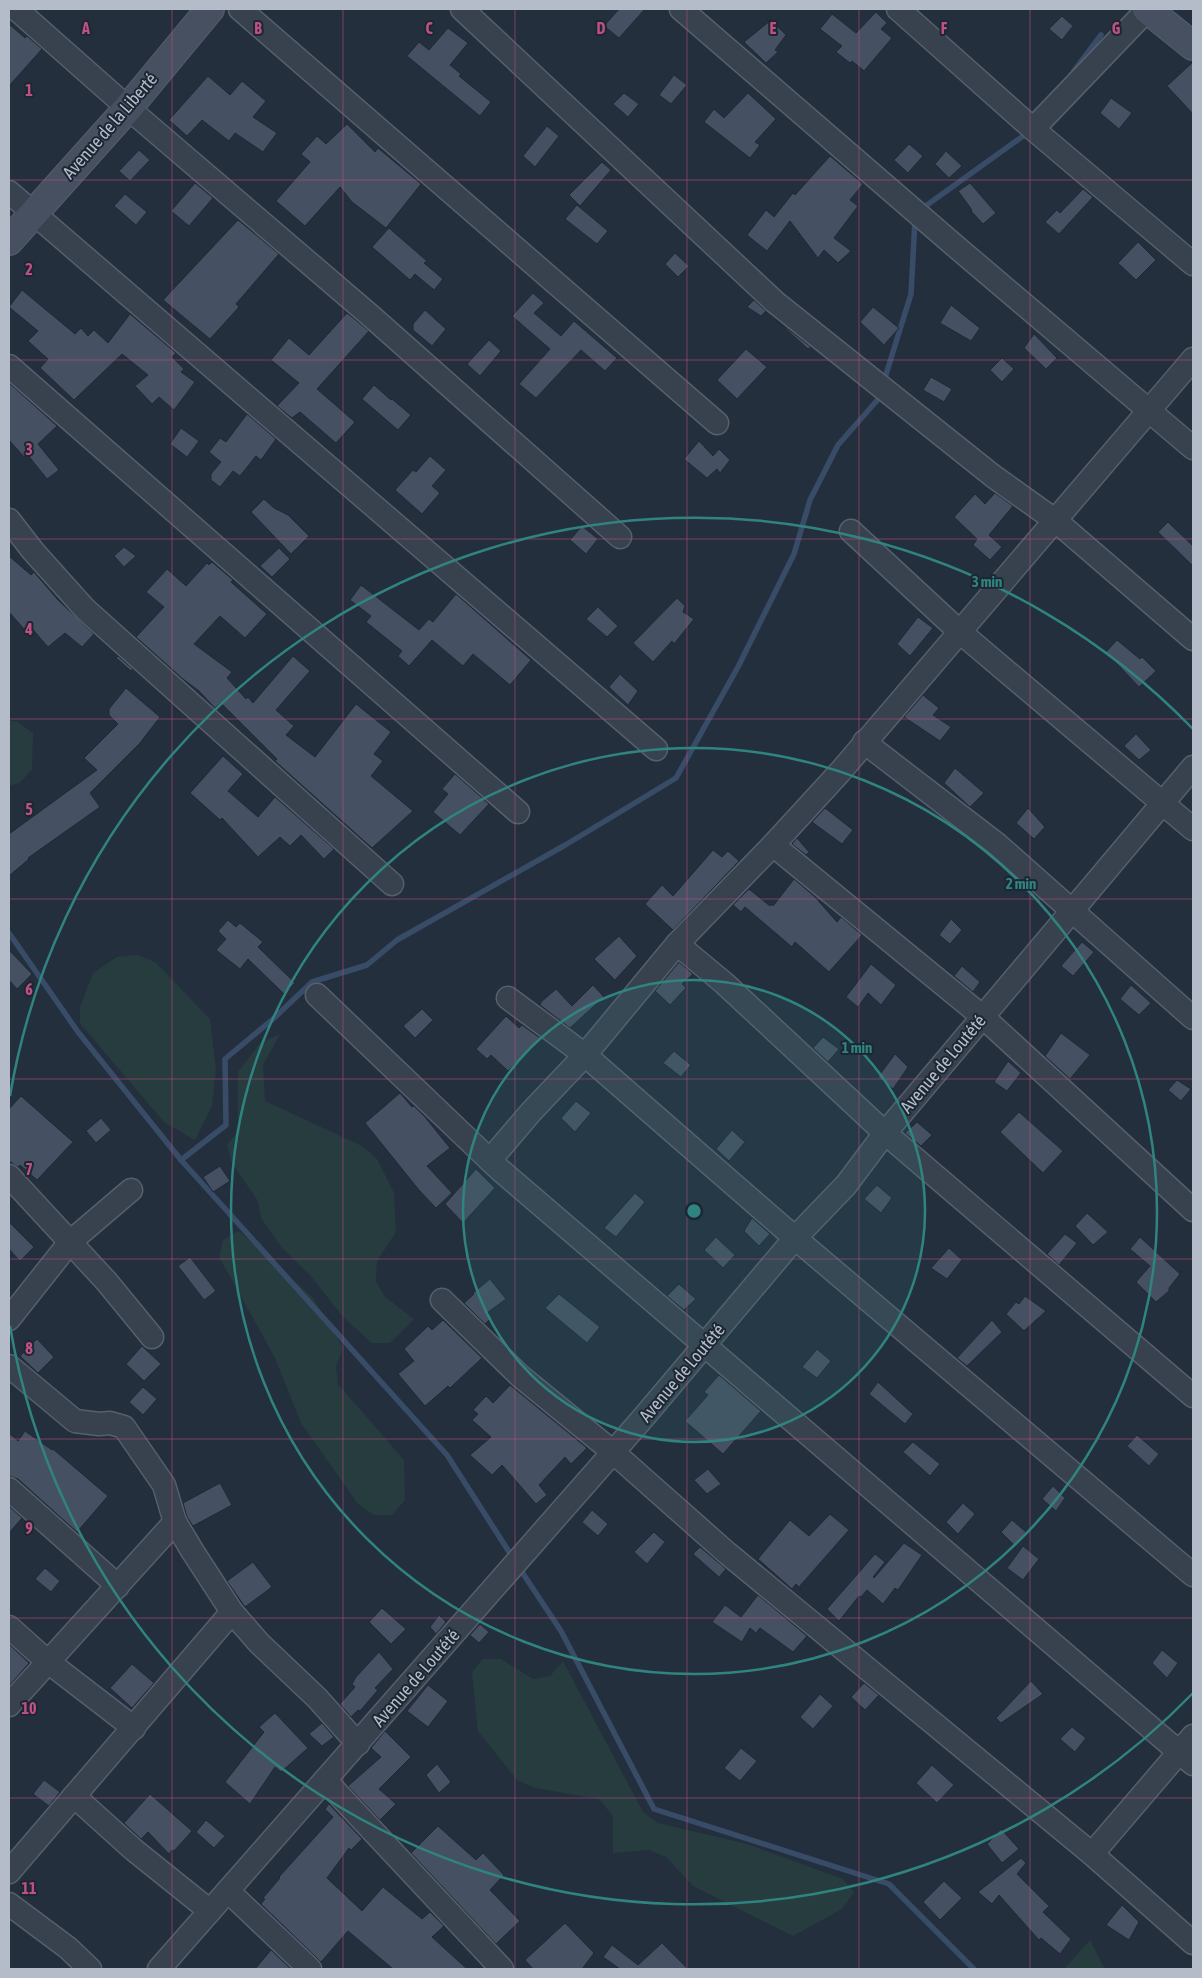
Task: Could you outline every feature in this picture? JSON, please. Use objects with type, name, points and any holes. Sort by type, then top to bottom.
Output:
[{"type":"street","points":[[16,9],[372,318],[620,537]]},
{"type":"street","name":"Avenue de la Liberté","points":[[9,241],[128,108],[210,9]]},
{"type":"street","points":[[240,9],[717,423]]},
{"type":"street","points":[[462,9],[776,302],[994,476],[1056,520],[1193,639]]},
{"type":"street","points":[[681,9],[1193,448]]},
{"type":"street","points":[[898,9],[1033,129],[1193,264]]},
{"type":"street","points":[[1033,129],[1148,9],[1193,46]]},
{"type":"street","points":[[9,192],[656,749]]},
{"type":"street","points":[[490,1160],[530,1112],[585,1055],[677,944],[773,845],[840,772],[1193,360]]},
{"type":"street","points":[[9,366],[518,812]]},
{"type":"street","points":[[9,520],[33,551],[85,609],[392,884]]},
{"type":"street","points":[[851,530],[960,632],[1193,829]]},
{"type":"street","points":[[864,742],[998,845],[1193,1018]]},
{"type":"street","name":"Avenue de Loutété","points":[[159,1969],[613,1452],[796,1238],[846,1185],[885,1133],[1193,767]]},
{"type":"street","points":[[773,845],[983,1018],[1193,1210]]},
{"type":"street","points":[[677,944],[724,983],[885,1133],[1193,1396]]},
{"type":"street","points":[[317,996],[490,1160],[705,1345],[1189,1751],[1092,1854]]},
{"type":"street","points":[[508,998],[585,1055],[796,1238],[1193,1575]]},
{"type":"street","points":[[9,1176],[107,1282],[152,1337]]},
{"type":"street","points":[[9,1319],[70,1242],[131,1190]]},
{"type":"street","points":[[442,1300],[520,1376],[613,1452],[727,1553],[1092,1854],[1193,1942]]},
{"type":"street","points":[[9,1366],[75,1421],[99,1424],[110,1423],[124,1427],[164,1485],[175,1522],[232,1612],[259,1644],[317,1698],[358,1744]]},
{"type":"street","points":[[9,1489],[118,1586]]},
{"type":"street","points":[[9,1704],[175,1522]]},
{"type":"street","points":[[9,1872],[232,1612]]},
{"type":"street","points":[[9,1627],[48,1661],[134,1728]]},
{"type":"street","points":[[325,1780],[500,1969]]},
{"type":"street","points":[[74,1796],[134,1850],[210,1911]]},
{"type":"street","points":[[228,1891],[310,1969]]},
{"type":"street","points":[[11,1910],[68,1948],[90,1969]]},
{"type":"green space","points":[[9,720],[18,722],[33,733],[32,770],[19,783],[9,786]]},
{"type":"green space","points":[[137,955],[155,962],[210,1019],[216,1070],[212,1106],[195,1140],[164,1122],[80,1023],[80,1007],[93,973],[117,957]]},
{"type":"green space","points":[[280,1034],[263,1065],[265,1101],[362,1146],[377,1159],[394,1193],[396,1232],[377,1261],[376,1281],[384,1296],[414,1319],[390,1343],[372,1343],[344,1318],[309,1274],[282,1248],[261,1218],[258,1201],[232,1163],[227,1145],[238,1131],[238,1072],[260,1043]]},
{"type":"green space","points":[[239,1231],[313,1298],[343,1348],[336,1366],[338,1384],[404,1460],[405,1500],[392,1515],[374,1515],[358,1504],[301,1423],[274,1356],[219,1257],[223,1240]]},
{"type":"green space","points":[[483,1659],[501,1659],[533,1679],[550,1676],[563,1661],[643,1812],[658,1823],[747,1844],[843,1879],[854,1892],[842,1909],[793,1936],[693,1886],[666,1857],[649,1850],[613,1853],[613,1816],[599,1799],[535,1788],[517,1780],[478,1731],[472,1672]]},
{"type":"green space","points":[[1090,1940],[1105,1969],[1064,1969]]},
{"type":"building","points":[[619,9],[645,9],[619,38],[604,26]]},
{"type":"building","points":[[876,12],[887,23],[881,29],[892,38],[864,71],[852,61],[850,63],[836,52],[842,46],[820,29],[832,14],[856,33]]},
{"type":"building","points":[[1062,16],[1073,26],[1062,40],[1049,29]]},
{"type":"building","points":[[771,20],[786,35],[775,50],[778,52],[766,63],[744,42]]},
{"type":"building","points":[[9,24],[42,49],[9,86]]},
{"type":"building","points":[[448,28],[468,43],[450,65],[461,74],[459,76],[491,102],[480,116],[407,56],[419,42],[429,50]]},
{"type":"building","points":[[1193,62],[1193,114],[1167,86]]},
{"type":"building","points":[[674,75],[687,85],[671,104],[659,95]]},
{"type":"building","points":[[208,76],[230,95],[242,81],[266,101],[253,117],[277,133],[263,152],[235,133],[229,141],[202,120],[187,136],[169,120]]},
{"type":"building","points":[[624,93],[639,104],[628,117],[613,104]]},
{"type":"building","points":[[748,93],[776,119],[755,142],[760,145],[750,158],[704,122],[714,109],[724,118]]},
{"type":"building","points":[[1111,98],[1132,113],[1119,129],[1100,113]]},
{"type":"building","points":[[347,124],[375,152],[378,148],[421,184],[386,228],[352,202],[340,187],[305,226],[276,201],[310,162],[301,154],[317,136],[326,144]]},
{"type":"building","points":[[547,126],[559,136],[535,167],[523,156]]},
{"type":"building","points":[[909,144],[923,156],[908,173],[894,160]]},
{"type":"building","points":[[139,150],[150,160],[130,181],[119,171]]},
{"type":"building","points":[[946,151],[962,166],[949,178],[935,164]]},
{"type":"building","points":[[830,156],[863,184],[850,200],[858,206],[834,238],[851,251],[838,263],[824,250],[818,258],[790,221],[767,251],[747,235],[766,210],[774,217],[793,193],[795,195]]},
{"type":"building","points":[[602,162],[611,170],[580,206],[569,195]]},
{"type":"building","points":[[195,183],[213,198],[189,226],[171,211]]},
{"type":"building","points":[[970,183],[996,213],[983,224],[971,211],[958,191]]},
{"type":"building","points":[[1083,189],[1093,197],[1059,234],[1045,222],[1057,210],[1060,213]]},
{"type":"building","points":[[125,194],[147,212],[136,225],[114,206]]},
{"type":"building","points":[[577,205],[608,231],[597,244],[565,219]]},
{"type":"building","points":[[238,220],[279,254],[236,304],[239,307],[210,339],[163,300]]},
{"type":"building","points":[[389,228],[427,261],[424,263],[443,279],[434,290],[415,274],[410,280],[372,247]]},
{"type":"building","points":[[1138,242],[1156,260],[1136,280],[1118,263]]},
{"type":"building","points":[[675,253],[689,266],[678,277],[665,264]]},
{"type":"building","points":[[22,290],[75,334],[81,328],[88,336],[94,330],[108,343],[130,314],[176,353],[172,357],[184,369],[181,372],[195,382],[174,410],[159,397],[152,404],[135,386],[148,375],[122,354],[74,400],[40,368],[48,359],[28,341],[38,331],[9,307]]},
{"type":"building","points":[[533,293],[544,303],[534,313],[561,336],[574,321],[617,358],[605,371],[581,350],[536,398],[519,384],[550,349],[512,316]]},
{"type":"building","points":[[754,300],[766,311],[761,316],[747,307]]},
{"type":"building","points":[[951,305],[980,328],[971,341],[940,323]]},
{"type":"building","points":[[873,307],[899,328],[884,345],[860,322]]},
{"type":"building","points":[[425,310],[446,329],[432,346],[413,330],[413,324]]},
{"type":"building","points":[[347,313],[369,331],[317,389],[355,422],[336,443],[300,412],[292,418],[277,406],[299,383],[271,360],[289,338],[309,355]]},
{"type":"building","points":[[775,319],[811,347],[808,349]]},
{"type":"building","points":[[1034,334],[1057,358],[1046,369],[1024,348]]},
{"type":"building","points":[[489,340],[501,351],[480,376],[467,364]]},
{"type":"building","points":[[746,349],[767,367],[737,399],[717,380]]},
{"type":"building","points":[[1002,358],[1014,369],[1002,382],[990,370]]},
{"type":"building","points":[[931,377],[952,389],[944,402],[923,390]]},
{"type":"building","points":[[9,383],[57,426],[38,444],[59,470],[47,479],[27,454],[24,457],[9,440]]},
{"type":"building","points":[[374,385],[411,415],[398,430],[362,399]]},
{"type":"building","points":[[247,414],[276,439],[261,460],[256,456],[240,476],[233,471],[220,487],[211,480],[211,474],[221,462],[209,452],[220,438],[226,442]]},
{"type":"building","points":[[181,428],[199,441],[187,457],[170,444]]},
{"type":"building","points":[[699,441],[713,456],[719,449],[730,460],[720,473],[717,469],[707,478],[684,459]]},
{"type":"building","points":[[430,456],[446,470],[432,486],[440,493],[422,514],[395,490],[413,470],[416,472]]},
{"type":"building","points":[[995,493],[1013,506],[989,535],[1002,547],[990,560],[973,545],[977,539],[954,517],[975,494],[985,504]]},
{"type":"building","points":[[264,499],[274,508],[288,515],[309,536],[291,554],[251,512]]},
{"type":"building","points":[[1168,522],[1193,546],[1193,566],[1158,532]]},
{"type":"building","points":[[582,526],[598,539],[586,554],[570,540]]},
{"type":"building","points":[[124,547],[136,556],[124,567],[114,556]]},
{"type":"building","points":[[279,548],[290,559],[272,577],[260,566]]},
{"type":"building","points":[[9,556],[31,575],[34,572],[58,600],[94,634],[82,647],[65,633],[48,647],[29,625],[24,629],[9,612]]},
{"type":"building","points":[[212,562],[267,614],[245,638],[220,616],[194,644],[232,672],[227,678],[246,699],[248,697],[253,703],[293,656],[310,671],[276,710],[294,726],[286,735],[315,757],[356,704],[391,732],[374,754],[383,761],[371,776],[413,811],[372,848],[275,761],[277,759],[221,703],[215,708],[199,691],[136,637],[164,607],[146,592],[167,569],[186,586],[207,563],[209,565]]},
{"type":"building","points":[[361,585],[419,630],[429,619],[433,622],[456,594],[531,660],[510,685],[473,654],[463,666],[432,640],[409,666],[398,656],[402,651],[366,622],[371,616],[350,600]]},
{"type":"building","points":[[677,598],[685,606],[683,612],[694,619],[674,644],[672,641],[653,662],[633,643]]},
{"type":"building","points":[[598,607],[618,626],[607,637],[586,619]]},
{"type":"building","points":[[918,617],[933,628],[910,656],[897,644]]},
{"type":"building","points":[[1117,640],[1140,659],[1142,657],[1156,671],[1139,687],[1106,652]]},
{"type":"building","points":[[118,656],[133,669],[131,671],[116,658]]},
{"type":"building","points":[[620,674],[638,691],[628,705],[609,687]]},
{"type":"building","points":[[126,688],[160,717],[140,743],[90,793],[100,807],[28,858],[9,876],[9,834],[97,770],[84,758],[118,724],[109,715],[109,709]]},
{"type":"building","points":[[923,695],[939,708],[933,715],[951,727],[940,741],[904,717]]},
{"type":"building","points":[[1136,734],[1151,750],[1139,760],[1124,746]]},
{"type":"building","points":[[223,756],[243,774],[228,791],[258,817],[275,797],[334,849],[324,859],[301,835],[290,846],[280,837],[258,857],[222,818],[220,820],[190,793]]},
{"type":"building","points":[[955,768],[984,793],[970,807],[944,783]]},
{"type":"building","points":[[455,774],[489,804],[460,835],[433,812],[448,794],[442,789]]},
{"type":"building","points":[[825,808],[853,830],[842,844],[812,822]]},
{"type":"building","points":[[1028,808],[1045,827],[1034,839],[1016,823]]},
{"type":"building","points":[[797,838],[809,852],[806,855],[792,844]]},
{"type":"building","points":[[713,850],[722,857],[728,851],[739,861],[673,930],[645,904],[662,885],[673,896]]},
{"type":"building","points":[[794,879],[815,897],[837,922],[841,917],[862,935],[829,972],[795,942],[792,947],[745,907],[741,912],[733,905],[749,889],[770,906],[771,904],[773,906]]},
{"type":"building","points":[[951,919],[962,930],[950,944],[939,935]]},
{"type":"building","points":[[228,920],[236,927],[240,923],[263,942],[258,947],[295,983],[284,994],[248,959],[240,969],[216,950],[226,939],[218,931]]},
{"type":"building","points":[[619,936],[637,956],[615,980],[594,959]]},
{"type":"building","points":[[1082,942],[1094,952],[1073,976],[1061,966]]},
{"type":"building","points":[[9,950],[32,974],[17,989],[9,980]]},
{"type":"building","points":[[679,962],[693,974],[682,984],[686,988],[670,1005],[655,991]]},
{"type":"building","points":[[871,964],[896,985],[881,1005],[868,993],[858,1007],[846,997]]},
{"type":"building","points":[[962,966],[980,982],[973,992],[954,976]]},
{"type":"building","points":[[593,985],[604,997],[570,1028],[540,1005],[556,989],[572,1006]]},
{"type":"building","points":[[1131,985],[1151,1003],[1139,1015],[1120,999]]},
{"type":"building","points":[[422,1009],[433,1020],[415,1038],[403,1026]]},
{"type":"building","points":[[506,1016],[519,1028],[522,1025],[540,1038],[508,1071],[491,1055],[487,1059],[476,1049]]},
{"type":"building","points":[[1061,1033],[1090,1055],[1070,1079],[1045,1056]]},
{"type":"building","points":[[823,1037],[839,1049],[828,1062],[813,1048]]},
{"type":"building","points":[[674,1051],[691,1065],[681,1077],[663,1063]]},
{"type":"building","points":[[895,1054],[908,1067],[893,1089],[878,1077]]},
{"type":"building","points":[[1008,1061],[1021,1073],[1007,1091],[994,1082]]},
{"type":"building","points":[[1177,1080],[1191,1089],[1181,1101],[1168,1090]]},
{"type":"building","points":[[400,1093],[412,1107],[414,1106],[425,1117],[450,1148],[427,1166],[452,1193],[436,1208],[419,1190],[365,1123]]},
{"type":"building","points":[[21,1096],[73,1142],[37,1180],[20,1165],[18,1167],[9,1161],[9,1109]]},
{"type":"building","points":[[576,1101],[591,1113],[575,1132],[561,1118]]},
{"type":"building","points":[[1019,1112],[1063,1151],[1043,1173],[1000,1132]]},
{"type":"building","points":[[101,1118],[111,1130],[96,1143],[86,1131]]},
{"type":"building","points":[[917,1122],[932,1135],[921,1146],[905,1133]]},
{"type":"building","points":[[732,1130],[745,1142],[729,1161],[716,1149]]},
{"type":"building","points":[[220,1166],[230,1181],[213,1192],[203,1177]]},
{"type":"building","points":[[476,1169],[495,1188],[463,1223],[445,1204]]},
{"type":"building","points":[[877,1185],[892,1198],[881,1213],[864,1199]]},
{"type":"building","points":[[635,1193],[645,1202],[616,1237],[604,1228]]},
{"type":"building","points":[[1087,1213],[1108,1232],[1093,1245],[1075,1226]]},
{"type":"building","points":[[752,1218],[770,1234],[759,1246],[744,1231]]},
{"type":"building","points":[[9,1222],[34,1247],[20,1261],[9,1249]]},
{"type":"building","points":[[1065,1234],[1077,1243],[1059,1265],[1047,1254]]},
{"type":"building","points":[[716,1237],[735,1255],[723,1268],[704,1250]]},
{"type":"building","points":[[1140,1237],[1180,1274],[1169,1288],[1169,1291],[1156,1302],[1136,1282],[1150,1266],[1130,1249]]},
{"type":"building","points":[[949,1248],[962,1260],[947,1279],[931,1268]]},
{"type":"building","points":[[190,1257],[216,1291],[204,1300],[178,1266]]},
{"type":"building","points":[[490,1279],[506,1299],[487,1313],[492,1317],[485,1324],[464,1303]]},
{"type":"building","points":[[679,1284],[696,1299],[684,1310],[667,1296]]},
{"type":"building","points":[[559,1294],[600,1327],[587,1343],[545,1308]]},
{"type":"building","points":[[1025,1296],[1046,1311],[1024,1331],[1006,1314],[1016,1302],[1019,1304]]},
{"type":"building","points":[[443,1320],[482,1358],[450,1388],[448,1386],[425,1406],[398,1374],[414,1361],[404,1349],[428,1326],[432,1330]]},
{"type":"building","points":[[992,1320],[1002,1332],[967,1366],[957,1358]]},
{"type":"building","points":[[37,1339],[54,1357],[38,1373],[20,1356]]},
{"type":"building","points":[[142,1346],[161,1364],[144,1381],[126,1364]]},
{"type":"building","points":[[817,1349],[831,1361],[817,1378],[802,1367]]},
{"type":"building","points":[[719,1375],[761,1411],[723,1454],[685,1421],[708,1395],[704,1392]]},
{"type":"building","points":[[878,1382],[913,1414],[905,1424],[869,1394]]},
{"type":"building","points":[[510,1385],[587,1448],[571,1464],[565,1457],[539,1485],[547,1495],[536,1504],[502,1465],[492,1475],[470,1455],[491,1437],[472,1420],[478,1414],[473,1410],[486,1396],[493,1403]]},
{"type":"building","points":[[143,1387],[157,1399],[143,1415],[129,1402]]},
{"type":"building","points":[[25,1431],[53,1449],[108,1496],[77,1532],[18,1479],[9,1476],[9,1433],[18,1441]]},
{"type":"building","points":[[1137,1435],[1159,1454],[1149,1466],[1127,1446]]},
{"type":"building","points":[[913,1442],[940,1464],[930,1476],[903,1452]]},
{"type":"building","points":[[708,1469],[721,1484],[707,1494],[694,1480]]},
{"type":"building","points":[[220,1483],[232,1505],[193,1526],[187,1517],[183,1503]]},
{"type":"building","points":[[1053,1486],[1065,1498],[1056,1511],[1042,1499]]},
{"type":"building","points":[[963,1503],[975,1514],[958,1534],[946,1522]]},
{"type":"building","points":[[9,1506],[22,1518],[9,1533]]},
{"type":"building","points":[[592,1510],[608,1524],[598,1536],[582,1522]]},
{"type":"building","points":[[830,1514],[849,1530],[799,1587],[796,1584],[792,1589],[758,1559],[790,1520],[809,1536]]},
{"type":"building","points":[[1012,1520],[1026,1532],[1015,1546],[1001,1532]]},
{"type":"building","points":[[654,1532],[665,1542],[647,1564],[634,1552]]},
{"type":"building","points":[[904,1543],[922,1555],[898,1590],[895,1588],[883,1604],[867,1590],[861,1597],[859,1596],[839,1621],[827,1609],[875,1554],[885,1562],[874,1578]]},
{"type":"building","points":[[1023,1546],[1039,1559],[1023,1580],[1007,1568]]},
{"type":"building","points":[[700,1547],[726,1569],[719,1577],[693,1554]]},
{"type":"building","points":[[253,1562],[272,1587],[245,1607],[227,1581]]},
{"type":"building","points":[[45,1568],[60,1581],[51,1592],[35,1579]]},
{"type":"building","points":[[758,1595],[807,1636],[793,1652],[760,1628],[756,1633],[750,1628],[742,1642],[712,1622],[725,1605],[741,1617]]},
{"type":"building","points":[[382,1608],[406,1629],[391,1644],[369,1622]]},
{"type":"building","points":[[439,1615],[446,1622],[436,1634],[430,1627]]},
{"type":"building","points":[[480,1624],[489,1632],[479,1643],[470,1635]]},
{"type":"building","points":[[9,1644],[29,1663],[9,1686]]},
{"type":"building","points":[[1162,1650],[1178,1663],[1167,1678],[1152,1663]]},
{"type":"building","points":[[379,1652],[393,1669],[375,1688],[378,1690],[360,1711],[358,1710],[351,1717],[340,1704],[355,1687],[352,1684],[356,1677]]},
{"type":"building","points":[[132,1664],[154,1683],[132,1708],[110,1688]]},
{"type":"building","points":[[1031,1681],[1043,1694],[1001,1723],[996,1718]]},
{"type":"building","points":[[864,1683],[879,1695],[865,1710],[851,1697]]},
{"type":"building","points":[[428,1685],[448,1701],[428,1727],[407,1711]]},
{"type":"building","points":[[820,1694],[833,1706],[813,1729],[800,1717]]},
{"type":"building","points":[[275,1713],[308,1748],[281,1772],[275,1767],[250,1804],[225,1782],[264,1732],[259,1727]]},
{"type":"building","points":[[322,1723],[334,1737],[322,1746],[309,1734]]},
{"type":"building","points":[[1072,1727],[1086,1738],[1075,1752],[1060,1739]]},
{"type":"building","points":[[385,1731],[411,1757],[379,1789],[396,1804],[380,1820],[348,1786],[381,1757],[371,1748]]},
{"type":"building","points":[[741,1748],[757,1761],[740,1781],[724,1768]]},
{"type":"building","points":[[437,1764],[451,1782],[439,1793],[426,1775]]},
{"type":"building","points":[[932,1765],[954,1785],[937,1803],[916,1783]]},
{"type":"building","points":[[44,1780],[60,1792],[49,1806],[33,1794]]},
{"type":"building","points":[[150,1794],[192,1831],[169,1854],[148,1832],[141,1839],[124,1823]]},
{"type":"building","points":[[329,1804],[362,1839],[351,1850],[349,1848],[327,1878],[362,1911],[383,1887],[422,1919],[430,1912],[444,1926],[432,1937],[467,1969],[393,1969],[348,1931],[321,1962],[261,1904],[265,1899],[263,1898],[279,1877],[333,1817],[325,1809]]},
{"type":"building","points":[[206,1820],[225,1836],[214,1848],[196,1832]]},
{"type":"building","points":[[438,1826],[476,1860],[483,1853],[504,1875],[490,1890],[520,1921],[496,1944],[411,1853]]},
{"type":"building","points":[[1001,1829],[1019,1849],[1002,1863],[987,1844]]},
{"type":"building","points":[[1021,1858],[1026,1863],[1017,1874],[1049,1906],[1043,1912],[1071,1939],[1060,1954],[1041,1938],[1039,1940],[999,1895],[992,1904],[978,1892]]},
{"type":"building","points":[[944,1881],[962,1898],[940,1920],[923,1902]]},
{"type":"building","points":[[1122,1905],[1139,1922],[1129,1940],[1106,1925]]},
{"type":"building","points":[[565,1923],[594,1953],[582,1969],[533,1969],[525,1960]]},
{"type":"building","points":[[662,1943],[688,1969],[620,1969],[603,1957],[612,1945],[638,1965]]},
{"type":"building","points":[[271,1950],[291,1969],[255,1969]]},
{"type":"waterway","points":[[1071,75],[1101,35]]},
{"type":"waterway","points":[[920,210],[1023,136],[1028,129]]},
{"type":"waterway","points":[[884,381],[911,294],[915,220]]},
{"type":"waterway","points":[[181,1160],[226,1125],[225,1059],[273,1019],[312,982],[367,965],[397,940],[567,844],[676,778],[738,667],[794,554],[810,500],[838,445],[880,397],[881,393]]},
{"type":"waterway","points":[[9,933],[78,1032],[181,1160],[447,1455],[513,1558]]},
{"type":"waterway","points":[[518,1566],[561,1631],[654,1809],[889,1884],[974,1969]]}]
